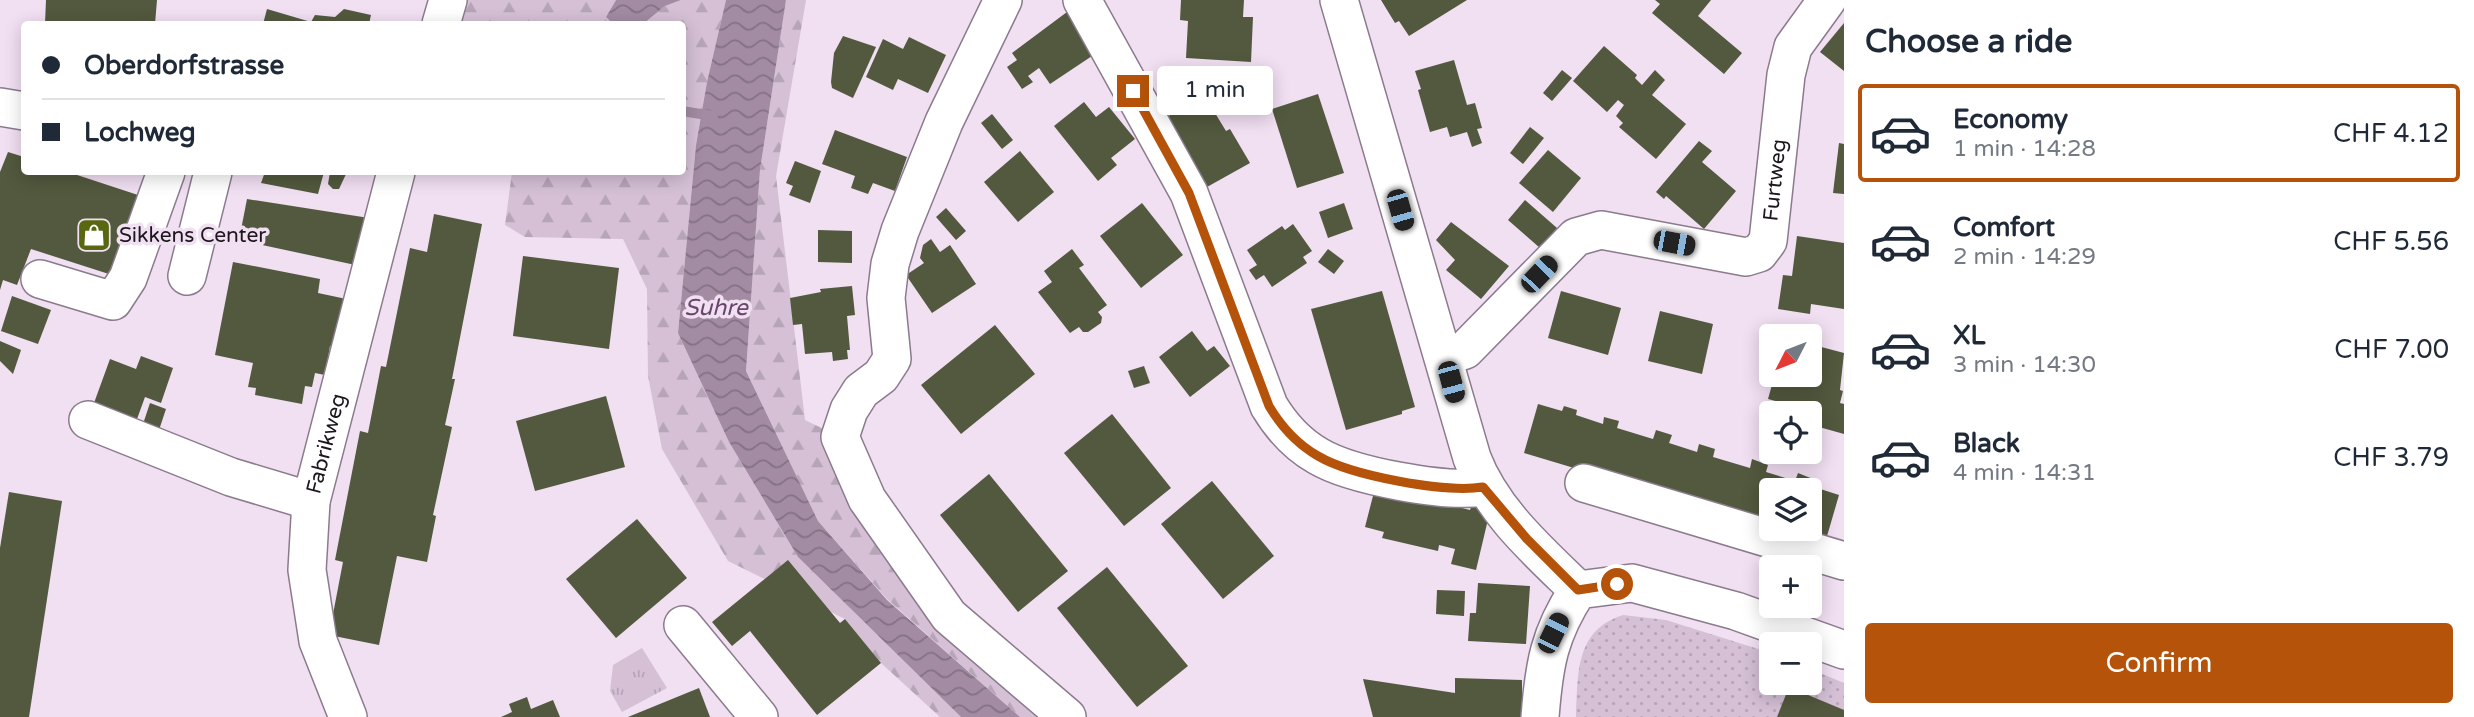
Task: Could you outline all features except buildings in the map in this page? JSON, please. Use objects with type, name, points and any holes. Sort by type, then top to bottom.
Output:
[{"type":"street","points":[[442,21],[448,0]]},
{"type":"street","points":[[1003,0],[944,122],[900,231],[890,264],[886,299],[892,359],[881,376],[861,391],[849,410],[840,437],[867,499],[949,616],[1067,717]]},
{"type":"street","points":[[1082,0],[1189,193],[1269,406],[1279,423],[1318,456],[1344,467],[1441,487],[1483,487]]},
{"type":"street","points":[[1339,0],[1472,458],[1483,487],[1527,539],[1578,590]]},
{"type":"street","name":"Furtweg","points":[[1444,357],[1465,350],[1576,237],[1601,230],[1746,257],[1759,253],[1768,241],[1786,75],[1793,47],[1827,0]]},
{"type":"street","points":[[0,107],[21,110]]},
{"type":"street","points":[[40,279],[113,301],[128,278],[165,175]]},
{"type":"street","points":[[187,276],[212,175]]},
{"type":"street","name":"Fabrikweg","points":[[348,717],[318,640],[307,570],[311,501],[395,175]]},
{"type":"street","points":[[88,420],[231,477],[311,501]]},
{"type":"street","points":[[1584,483],[1844,561]]},
{"type":"street","points":[[1578,590],[1632,583],[1841,638]]},
{"type":"street","points":[[1540,717],[1545,660],[1553,633],[1578,590]]},
{"type":"street","points":[[684,625],[759,717]]},
{"type":"green space","points":[[448,0],[616,0],[606,17],[610,21],[442,21]]},
{"type":"green space","points":[[681,0],[726,0],[696,145],[678,333],[729,442],[798,557],[961,717],[940,717],[881,663],[845,619],[728,561],[662,449],[648,376],[647,289],[623,239],[525,237],[505,225],[512,175],[686,175],[686,21],[647,21],[665,6]]},
{"type":"green space","points":[[786,0],[806,0],[776,176],[805,420],[840,437],[867,499],[1064,717],[1020,717],[887,599],[818,521],[746,371],[760,170]]},
{"type":"green space","points":[[1623,615],[1666,620],[1759,649],[1759,695],[1822,695],[1822,674],[1844,683],[1844,717],[1576,717],[1577,685],[1582,656],[1596,631],[1607,622]]},
{"type":"green space","points":[[642,648],[667,688],[622,712],[610,691],[613,665]]},
{"type":"water","points":[[616,0],[681,0],[665,6],[647,21],[610,21],[606,17]]},
{"type":"water","name":"Suhre","points":[[726,0],[786,0],[760,170],[746,371],[818,521],[887,600],[1020,717],[961,717],[798,557],[729,442],[678,333],[696,145]]},
{"type":"waterway","points":[[686,112],[713,116]]},
{"type":"place","name":"Sikkens Center","points":[[94,235]]},
{"type":"route","points":[[1133,91],[1189,193],[1269,406],[1279,423],[1318,456],[1344,467],[1441,487],[1483,487],[1527,539],[1578,590],[1602,584],[1617,584]]}]
